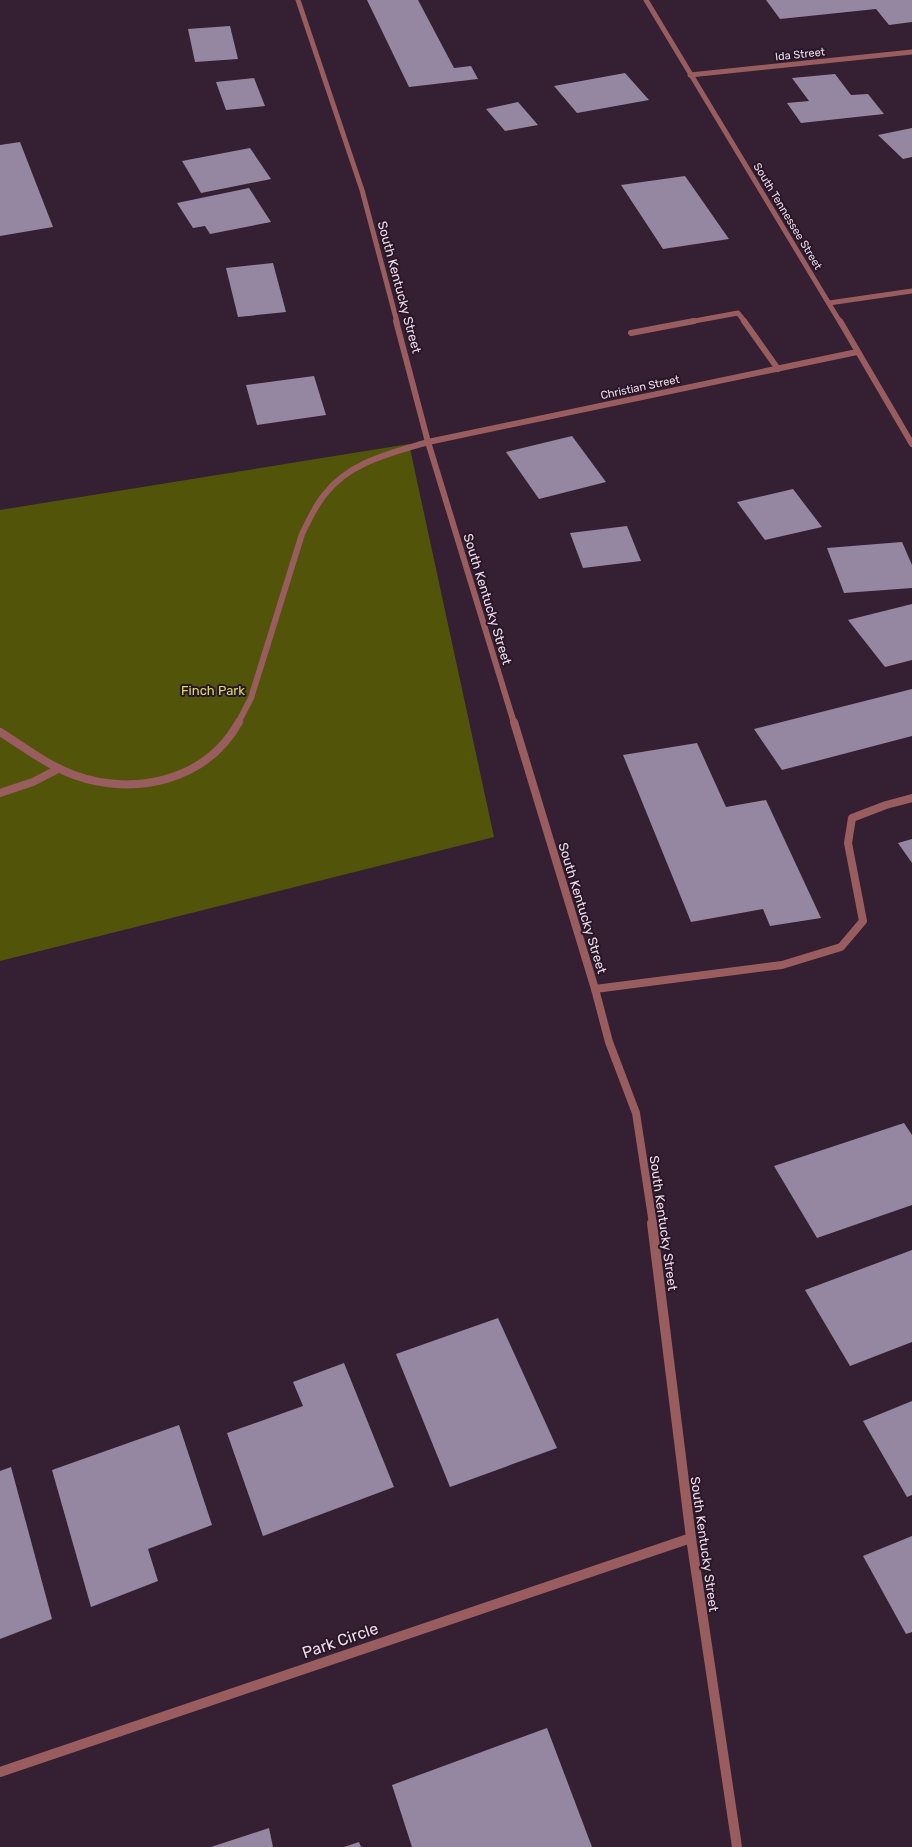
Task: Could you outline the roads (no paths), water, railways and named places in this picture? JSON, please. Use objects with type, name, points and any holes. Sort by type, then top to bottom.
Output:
[{"type":"street","name":"South Kentucky Street","points":[[298,0],[362,190],[428,442],[595,989],[609,1042],[636,1113],[649,1195],[691,1538],[737,1847]]},
{"type":"street","name":"South Tennessee Street","points":[[646,0],[912,444]]},
{"type":"street","name":"Ida Street","points":[[690,75],[912,52]]},
{"type":"street","points":[[829,304],[912,291]]},
{"type":"street","points":[[631,333],[738,313],[778,369]]},
{"type":"street","name":"Christian Street","points":[[0,732],[58,769],[99,783],[121,786],[141,785],[170,779],[190,770],[212,756],[226,741],[240,721],[251,698],[302,534],[309,518],[325,492],[354,467],[428,442],[857,352]]},
{"type":"street","points":[[0,792],[33,782],[58,769]]},
{"type":"street","points":[[595,989],[782,965],[841,947],[863,921],[848,843],[852,818],[886,805],[912,798]]},
{"type":"street","name":"Park Circle","points":[[0,1772],[691,1538]]},
{"type":"park label","name":"Finch Park","points":[[213,690]]}]
